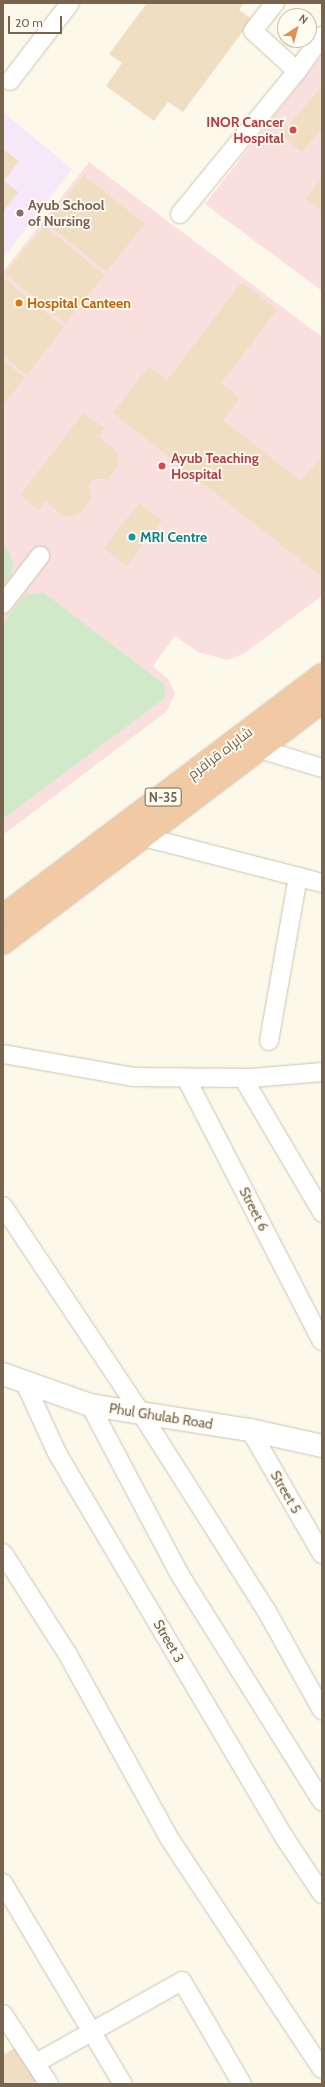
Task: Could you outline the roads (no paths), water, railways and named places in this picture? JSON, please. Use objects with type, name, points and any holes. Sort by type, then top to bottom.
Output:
[{"type":"highway","name":"شاہراہ قراقرم","points":[[3,916],[322,675]]},
{"type":"highway","name":"شاہراہ قراقرم","points":[[3,943],[322,702]]},
{"type":"street","points":[[10,81],[70,3]]},
{"type":"street","points":[[275,3],[253,31],[297,71]]},
{"type":"street","points":[[180,214],[297,71],[322,36]]},
{"type":"street","points":[[3,604],[40,556]]},
{"type":"street","points":[[260,749],[322,768]]},
{"type":"street","points":[[144,837],[322,883]]},
{"type":"street","points":[[269,1041],[298,877]]},
{"type":"street","points":[[3,1054],[133,1077],[243,1078],[322,1072]]},
{"type":"street","name":"Street 6","points":[[186,1078],[322,1341]]},
{"type":"street","points":[[243,1078],[322,1212]]},
{"type":"street","points":[[3,1206],[141,1413],[266,1610],[322,1710]]},
{"type":"street","name":"Phul Ghulab Road","points":[[3,1374],[90,1405],[250,1430],[322,1446]]},
{"type":"street","name":"Street 3","points":[[25,1383],[58,1452],[286,1840],[322,1894]]},
{"type":"street","points":[[90,1405],[180,1575],[322,1801]]},
{"type":"street","name":"Street 5","points":[[250,1430],[322,1554]]},
{"type":"street","points":[[3,1552],[66,1653],[169,1838],[322,2068]]},
{"type":"street","points":[[3,1883],[123,2084]]},
{"type":"street","points":[[36,2063],[93,2033],[182,1981],[242,2084]]},
{"type":"street","points":[[3,2014],[49,2084]]},
{"type":"place","name":"INOR Cancer Hospital","points":[[293,130]]},
{"type":"place","name":"Ayub School of Nursing","points":[[20,213]]},
{"type":"place","name":"Hospital Canteen","points":[[19,303]]},
{"type":"place","name":"Ayub Teaching Hospital","points":[[162,466]]},
{"type":"place","name":"MRI Centre","points":[[132,537]]}]
